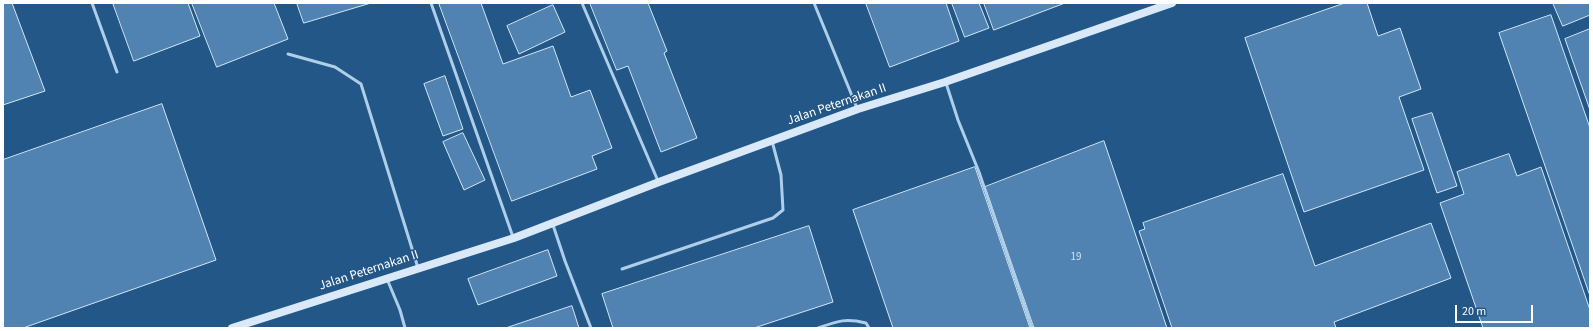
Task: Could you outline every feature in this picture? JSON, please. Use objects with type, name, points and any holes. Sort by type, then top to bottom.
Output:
[{"type":"street","name":"Jalan Peternakan II","points":[[232,328],[514,238],[659,182],[858,109],[945,82],[1172,3]]},
{"type":"lane","points":[[92,3],[117,72]]},
{"type":"lane","points":[[431,3],[514,238]]},
{"type":"lane","points":[[582,3],[659,182]]},
{"type":"lane","points":[[814,3],[858,109]]},
{"type":"lane","points":[[288,54],[335,67],[361,84],[418,268]]},
{"type":"lane","points":[[945,82],[958,120],[979,172],[1032,328]]},
{"type":"lane","points":[[622,269],[773,218],[783,210],[781,175],[772,140]]},
{"type":"lane","points":[[553,223],[565,261],[592,328]]},
{"type":"lane","points":[[387,278],[400,310],[405,328]]},
{"type":"lane","points":[[818,328],[833,322],[851,319],[866,322],[869,328]]},
{"type":"building","points":[[3,3],[12,3],[45,91],[3,105]]},
{"type":"building","points":[[113,3],[188,3],[200,36],[134,61]]},
{"type":"building","points":[[192,3],[274,3],[288,39],[217,67]]},
{"type":"building","points":[[297,3],[371,3],[304,23]]},
{"type":"building","points":[[439,3],[481,3],[503,64],[553,46],[571,97],[590,90],[612,148],[592,156],[597,169],[512,201]]},
{"type":"building","points":[[590,3],[648,3],[667,51],[664,53],[697,138],[661,152],[628,66],[617,70]]},
{"type":"building","points":[[866,3],[946,3],[959,41],[890,67]]},
{"type":"building","points":[[952,3],[979,3],[989,28],[965,37]]},
{"type":"building","points":[[984,3],[1065,3],[994,30]]},
{"type":"building","points":[[1345,3],[1367,3],[1378,36],[1400,28],[1421,89],[1399,97],[1424,170],[1304,212],[1245,38]]},
{"type":"building","points":[[1553,3],[1590,3],[1590,15],[1563,26]]},
{"type":"building","points":[[553,5],[565,32],[519,54],[507,26]]},
{"type":"building","points":[[1551,15],[1590,128],[1590,296],[1499,33]]},
{"type":"building","points":[[1590,29],[1590,110],[1565,39]]},
{"type":"building","points":[[445,76],[463,129],[443,136],[424,84]]},
{"type":"building","points":[[162,104],[216,260],[23,328],[3,328],[3,160]]},
{"type":"building","points":[[1432,113],[1457,186],[1437,193],[1412,119]]},
{"type":"building","points":[[463,133],[485,180],[464,190],[443,142]]},
{"type":"building","points":[[1104,141],[1167,328],[1034,328],[985,187]]},
{"type":"building","points":[[1509,154],[1517,176],[1541,167],[1590,310],[1590,328],[1483,328],[1440,203],[1464,194],[1457,172]]},
{"type":"building","points":[[975,167],[1030,328],[893,328],[853,210]]},
{"type":"building","points":[[1283,174],[1315,266],[1431,223],[1451,278],[1334,322],[1336,328],[1172,328],[1139,231],[1145,229],[1143,223]]},
{"type":"building","points":[[809,226],[833,302],[754,328],[613,328],[602,294]]},
{"type":"building","points":[[548,250],[557,276],[478,305],[468,279]]},
{"type":"building","points":[[572,306],[579,328],[506,328]]}]
